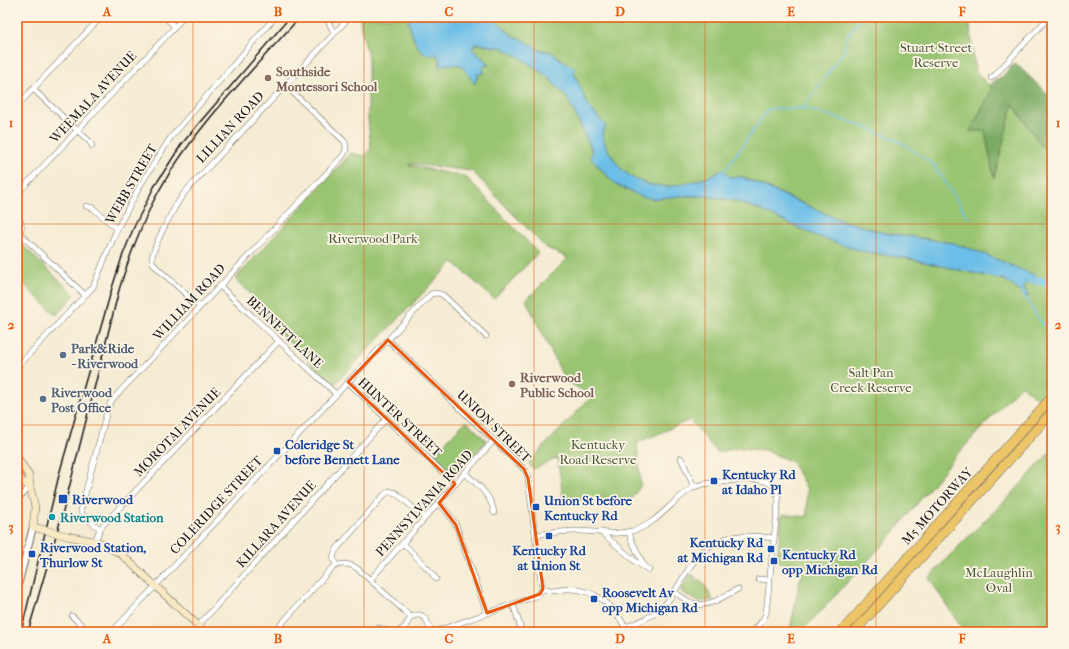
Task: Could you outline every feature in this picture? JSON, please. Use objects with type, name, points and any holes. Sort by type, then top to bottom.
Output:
[{"type":"highway","name":"M5 MOTORWAY","points":[[841,632],[1052,397]]},
{"type":"highway","name":"M5 MOTORWAY","points":[[854,632],[1052,412]]},
{"type":"main road","points":[[17,457],[29,476],[35,507],[33,527],[67,536],[95,541],[121,554],[205,632]]},
{"type":"main road","points":[[17,472],[22,481],[30,487]]},
{"type":"street","points":[[17,106],[101,17]]},
{"type":"street","points":[[165,17],[175,27]]},
{"type":"street","name":"WEEMALA AVENUE","points":[[17,194],[183,17]]},
{"type":"street","name":"WEBB STREET","points":[[17,367],[93,287],[117,229],[141,184],[171,137],[275,17]]},
{"type":"street","points":[[326,17],[334,33]]},
{"type":"street","points":[[991,78],[1047,18]]},
{"type":"street","name":"LILLIAN ROAD","points":[[200,307],[155,266],[152,261],[153,253],[167,222],[185,192],[344,22]]},
{"type":"street","name":"WILLIAM ROAD","points":[[100,529],[82,515],[81,509],[110,404],[122,389],[344,155],[346,151],[346,144],[344,141],[285,85]]},
{"type":"street","points":[[33,89],[92,146]]},
{"type":"street","points":[[86,206],[93,208],[117,229]]},
{"type":"street","points":[[17,216],[22,226],[18,235],[85,295]]},
{"type":"street","name":"BENNETT LANE","points":[[220,286],[336,394]]},
{"type":"street","name":"COLERIDGE STREET","points":[[112,632],[431,294],[437,293],[446,298],[486,336]]},
{"type":"street","name":"UNION STREET","points":[[388,340],[524,469],[527,474],[541,582],[544,589]]},
{"type":"street","name":"MOROTAI AVENUE","points":[[95,541],[100,529],[279,341]]},
{"type":"street","name":"HUNTER STREET","points":[[348,382],[455,484]]},
{"type":"street","name":"KILLARA AVENUE","points":[[198,626],[386,419]]},
{"type":"street","name":"PENNSYLVANIA ROAD","points":[[370,580],[494,440]]},
{"type":"street","points":[[681,458],[694,487]]},
{"type":"street","points":[[465,473],[486,494],[492,504],[494,513]]},
{"type":"street","points":[[535,535],[572,531],[629,532],[640,529],[652,522],[694,487],[744,478],[762,480],[770,483],[776,490],[779,499],[770,580],[766,613],[763,620],[753,632]]},
{"type":"street","points":[[17,500],[30,487]]},
{"type":"street","points":[[336,565],[333,558],[334,551],[389,491],[396,493],[425,518]]},
{"type":"street","points":[[438,503],[451,517],[458,530],[487,613]]},
{"type":"street","points":[[17,589],[33,527]]},
{"type":"street","points":[[601,532],[636,562],[649,570]]},
{"type":"street","points":[[629,532],[632,542],[644,566]]},
{"type":"street","points":[[398,632],[405,627],[411,617],[419,615],[425,617],[433,632],[536,596],[544,589],[547,591],[576,589],[586,591],[613,608],[620,617],[626,629],[656,613],[665,605],[695,559],[718,541],[730,536],[745,535],[774,538]]},
{"type":"street","points":[[403,543],[436,578]]},
{"type":"street","points":[[274,632],[336,565],[352,565],[411,617]]},
{"type":"street","points":[[758,579],[770,580]]},
{"type":"street","points":[[674,592],[699,605],[713,602],[738,589]]},
{"type":"street","points":[[513,604],[522,632]]},
{"type":"street","points":[[499,609],[510,610],[517,615]]},
{"type":"street","points":[[72,616],[89,632]]},
{"type":"street","points":[[369,632],[380,627],[390,632]]},
{"type":"highlighted area","points":[[388,340],[524,469],[528,478],[543,589],[540,594],[487,613],[456,525],[439,503],[455,484],[348,382]]},
{"type":"green space","points":[[360,17],[407,17],[415,42],[436,54],[440,60],[446,64],[461,64],[475,83],[482,66],[489,65],[472,49],[476,43],[501,47],[518,56],[547,76],[564,94],[571,105],[592,150],[591,158],[607,176],[653,199],[680,196],[705,196],[731,200],[756,208],[861,251],[910,259],[1005,280],[1028,297],[1024,287],[1028,278],[1036,276],[974,250],[953,243],[885,233],[838,219],[743,177],[730,177],[723,171],[703,179],[669,187],[651,185],[634,179],[621,169],[607,149],[602,135],[606,126],[589,107],[574,73],[575,69],[551,52],[539,50],[524,40],[515,38],[492,17],[969,17],[975,71],[992,89],[970,131],[985,131],[994,177],[1013,104],[1040,144],[1052,156],[1052,390],[1041,402],[1021,385],[954,458],[890,537],[801,632],[788,632],[790,630],[801,574],[777,561],[782,514],[807,517],[807,489],[792,462],[765,450],[739,448],[717,452],[690,420],[637,443],[641,485],[628,504],[563,499],[558,458],[533,469],[528,463],[592,396],[565,380],[526,300],[568,258],[545,247],[472,171],[412,164],[408,165],[466,177],[538,253],[494,299],[453,262],[334,385],[255,309],[260,303],[235,279],[351,153],[365,156],[371,148],[368,120],[368,57]]},
{"type":"green space","points":[[1015,63],[1052,98],[1052,156],[1040,144],[1013,104],[994,178],[985,131],[970,131],[992,89],[989,86],[994,81],[1000,79]]},
{"type":"green space","points":[[20,243],[75,295],[56,315],[17,278],[17,246]]},
{"type":"green space","points":[[466,421],[485,439],[485,443],[458,473],[453,474],[434,457],[449,438]]},
{"type":"green space","name":"McLaughlin Oval","points":[[1052,450],[1052,632],[964,632],[929,578],[950,555],[1013,493]]},
{"type":"green space","points":[[691,574],[696,577],[693,581],[696,583],[698,579],[703,582],[713,600],[699,602],[683,593],[681,590]]},
{"type":"water","points":[[407,17],[492,17],[515,38],[524,40],[539,50],[551,52],[576,69],[574,73],[589,107],[606,126],[602,135],[607,149],[621,169],[634,179],[651,185],[669,187],[703,179],[723,170],[730,177],[742,177],[838,219],[885,233],[953,243],[1037,276],[1028,278],[1024,287],[1029,298],[1005,280],[910,259],[861,251],[816,236],[756,208],[731,200],[705,196],[680,196],[653,199],[640,196],[615,184],[591,158],[592,150],[571,105],[564,94],[547,76],[518,56],[501,47],[476,43],[472,49],[489,64],[483,66],[484,73],[478,74],[475,84],[461,65],[446,64],[440,67],[440,60],[436,54],[425,54],[414,40]]},
{"type":"waterway","points":[[803,108],[845,50],[846,38],[862,17]]},
{"type":"waterway","points":[[724,172],[768,109],[803,108],[858,124],[901,142],[934,165],[969,219]]},
{"type":"waterway","points":[[1017,277],[1052,283]]},
{"type":"waterway","points":[[1022,292],[1038,318],[1052,336]]},
{"type":"railway","points":[[21,632],[60,471],[112,288],[134,227],[154,187],[181,145],[290,17]]},
{"type":"railway","points":[[28,632],[64,508],[119,290],[143,224],[167,177],[201,129],[240,82],[300,17]]},
{"type":"place","name":"Southside Montessori School","points":[[268,78]]},
{"type":"place","name":"Park&Ride - Riverwood","points":[[63,355]]},
{"type":"place","name":"Riverwood Public School","points":[[512,384]]},
{"type":"place","name":"Riverwood Post Office","points":[[43,399]]},
{"type":"place","name":"Coleridge St before Bennett Lane","points":[[277,451]]},
{"type":"place","name":"Kentucky Rd at Idaho Pl","points":[[714,481]]},
{"type":"place","name":"Riverwood","points":[[63,499]]},
{"type":"place","name":"Union St before Kentucky Rd","points":[[536,507]]},
{"type":"place","name":"Riverwood Station","points":[[52,517]]},
{"type":"place","name":"Kentucky Rd at Union St","points":[[549,536]]},
{"type":"place","name":"Kentucky Rd at Michigan Rd","points":[[771,549]]},
{"type":"place","name":"Riverwood Station, Thurlow St","points":[[32,554]]},
{"type":"place","name":"Kentucky Rd opp Michigan Rd","points":[[774,561]]},
{"type":"place","name":"Roosevelt Av opp Michigan Rd","points":[[594,599]]},
{"type":"park label","name":"Stuart Street Reserve","points":[[936,54]]},
{"type":"park label","name":"Riverwood Park","points":[[373,238]]},
{"type":"park label","name":"Salt Pan Creek Reserve","points":[[871,380]]},
{"type":"park label","name":"Kentucky Road Reserve","points":[[598,452]]}]
